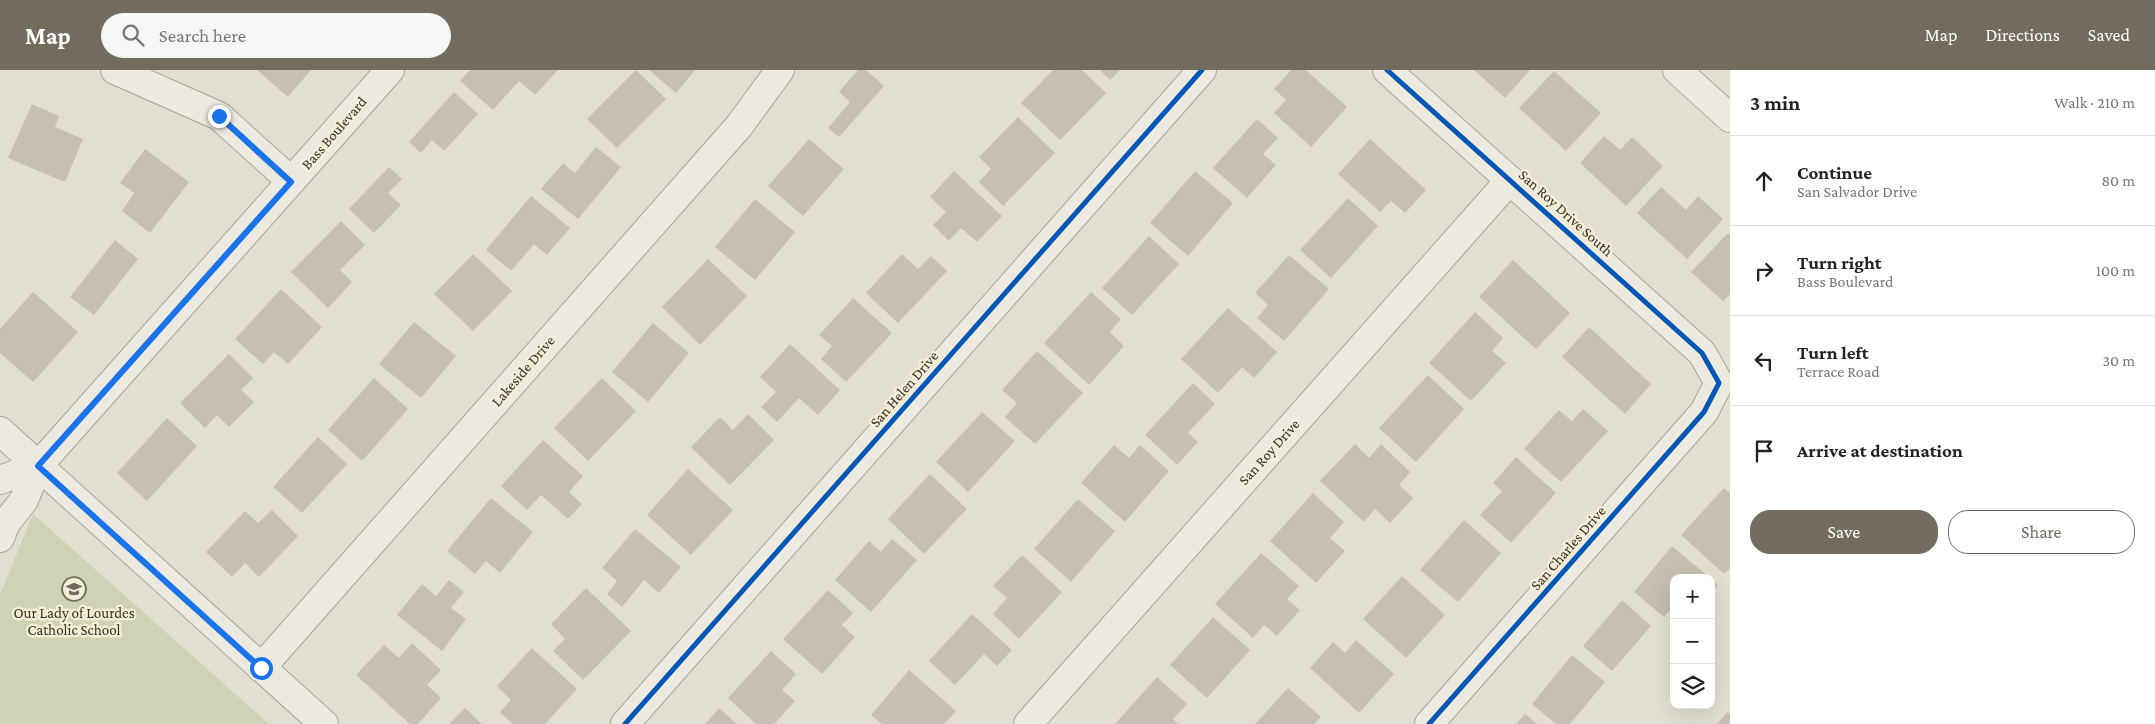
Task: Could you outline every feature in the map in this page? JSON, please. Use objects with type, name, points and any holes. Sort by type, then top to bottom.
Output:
[{"type":"street","points":[[115,70],[219,116],[291,182]]},
{"type":"street","name":"Bass Boulevard","points":[[38,466],[390,70]]},
{"type":"street","name":"Lakeside Drive","points":[[261,668],[739,126],[780,70]]},
{"type":"street","name":"San Helen Drive","points":[[625,724],[1202,70]]},
{"type":"street","name":"San Roy Drive South","points":[[1388,70],[1702,353],[1719,383]]},
{"type":"street","points":[[1677,70],[1730,118]]},
{"type":"street","name":"San Roy Drive","points":[[1028,724],[1510,180]]},
{"type":"street","name":"San Charles Drive","points":[[1430,724],[1704,412],[1719,383]]},
{"type":"street","points":[[0,431],[324,724]]},
{"type":"street","points":[[0,480],[38,466]]},
{"type":"street","points":[[0,538],[6,523],[24,500],[38,466]]},
{"type":"green space","name":"Our Lady of Lourdes Catholic School","points":[[33,514],[269,724],[0,724],[0,595]]},
{"type":"building","points":[[257,70],[311,70],[288,97]]},
{"type":"building","points":[[470,70],[558,70],[535,95],[519,81],[493,110],[460,81]]},
{"type":"building","points":[[636,70],[666,99],[617,148],[587,119]]},
{"type":"building","points":[[649,70],[695,70],[676,93]]},
{"type":"building","points":[[858,70],[866,70],[884,86],[839,137],[828,128],[850,102],[839,92]]},
{"type":"building","points":[[1053,70],[1082,70],[1106,93],[1060,140],[1021,103]]},
{"type":"building","points":[[1100,70],[1120,70],[1110,80]]},
{"type":"building","points":[[1291,70],[1306,70],[1347,107],[1311,147],[1274,113],[1286,100],[1274,89]]},
{"type":"building","points":[[1474,70],[1530,70],[1505,98]]},
{"type":"building","points":[[1554,71],[1601,113],[1566,151],[1519,108]]},
{"type":"building","points":[[454,92],[478,114],[444,151],[432,140],[421,153],[409,142]]},
{"type":"building","points":[[32,104],[59,116],[55,127],[83,139],[65,182],[8,158]]},
{"type":"building","points":[[1018,117],[1055,153],[1003,206],[979,182],[991,169],[979,157]]},
{"type":"building","points":[[1257,119],[1278,138],[1263,154],[1276,165],[1247,198],[1213,168]]},
{"type":"building","points":[[1604,136],[1620,150],[1632,137],[1663,166],[1626,206],[1580,163]]},
{"type":"building","points":[[809,139],[844,169],[803,216],[768,186]]},
{"type":"building","points":[[1370,139],[1426,190],[1405,213],[1391,201],[1380,212],[1338,174]]},
{"type":"building","points":[[596,147],[621,167],[578,219],[541,189],[563,163],[575,173]]},
{"type":"building","points":[[145,149],[189,182],[150,233],[122,211],[134,193],[120,183]]},
{"type":"building","points":[[389,167],[402,179],[388,193],[401,205],[374,233],[349,209]]},
{"type":"building","points":[[954,171],[1002,216],[977,242],[961,228],[949,241],[933,225],[946,212],[930,197]]},
{"type":"building","points":[[1195,171],[1233,203],[1188,256],[1150,223]]},
{"type":"building","points":[[1661,187],[1686,210],[1698,196],[1723,219],[1687,259],[1637,213]]},
{"type":"building","points":[[531,196],[570,228],[547,255],[534,244],[511,271],[486,250]]},
{"type":"building","points":[[1348,198],[1378,226],[1331,278],[1300,250]]},
{"type":"building","points":[[755,199],[795,232],[755,280],[715,247]]},
{"type":"building","points":[[341,221],[365,245],[340,270],[352,282],[328,308],[291,272]]},
{"type":"building","points":[[1728,233],[1730,235],[1730,294],[1723,301],[1691,272]]},
{"type":"building","points":[[1149,236],[1179,264],[1132,315],[1102,288]]},
{"type":"building","points":[[115,240],[138,259],[94,315],[70,297]]},
{"type":"building","points":[[473,254],[512,291],[473,331],[434,294]]},
{"type":"building","points":[[902,254],[918,269],[931,256],[947,271],[898,323],[866,293]]},
{"type":"building","points":[[1289,255],[1329,289],[1284,341],[1257,318],[1268,305],[1255,293]]},
{"type":"building","points":[[708,259],[747,296],[700,345],[662,307]]},
{"type":"building","points":[[1513,260],[1570,313],[1536,349],[1479,297]]},
{"type":"building","points":[[281,289],[322,327],[288,364],[274,352],[263,364],[235,339]]},
{"type":"building","points":[[33,292],[78,332],[33,382],[0,353],[0,329]]},
{"type":"building","points":[[1091,292],[1121,319],[1110,332],[1124,346],[1089,385],[1044,343]]},
{"type":"building","points":[[853,298],[892,333],[846,382],[821,359],[832,346],[819,335]]},
{"type":"building","points":[[1228,308],[1277,352],[1254,378],[1242,367],[1218,393],[1181,359]]},
{"type":"building","points":[[1475,312],[1503,338],[1492,351],[1506,363],[1471,401],[1429,363]]},
{"type":"building","points":[[414,322],[456,356],[421,398],[379,364]]},
{"type":"building","points":[[653,323],[689,353],[648,402],[612,372]]},
{"type":"building","points":[[1589,327],[1651,384],[1625,414],[1562,357]]},
{"type":"building","points":[[790,344],[840,390],[818,415],[799,398],[777,422],[761,407],[776,392],[760,377]]},
{"type":"building","points":[[1037,351],[1083,393],[1035,444],[1005,417],[1017,403],[1002,390]]},
{"type":"building","points":[[229,354],[253,378],[241,390],[254,402],[229,427],[217,415],[205,428],[180,403]]},
{"type":"building","points":[[1428,375],[1464,409],[1416,462],[1379,428]]},
{"type":"building","points":[[374,378],[408,409],[362,461],[328,430]]},
{"type":"building","points":[[602,378],[636,411],[588,461],[554,428]]},
{"type":"building","points":[[1193,383],[1215,404],[1188,433],[1198,442],[1177,465],[1145,435]]},
{"type":"building","points":[[1583,409],[1608,431],[1561,482],[1524,449],[1559,410],[1572,421]]},
{"type":"building","points":[[982,412],[1015,441],[968,492],[936,462]]},
{"type":"building","points":[[748,414],[774,440],[730,485],[691,447],[720,417],[733,430]]},
{"type":"building","points":[[167,418],[197,446],[147,501],[117,473]]},
{"type":"building","points":[[318,437],[347,464],[302,513],[273,487]]},
{"type":"building","points":[[543,440],[583,476],[569,492],[582,504],[568,519],[541,495],[527,510],[501,486]]},
{"type":"building","points":[[1355,444],[1369,458],[1381,444],[1410,472],[1399,485],[1413,498],[1390,523],[1375,509],[1364,522],[1320,481]]},
{"type":"building","points":[[1114,445],[1129,458],[1140,445],[1169,471],[1125,522],[1081,483]]},
{"type":"building","points":[[1516,457],[1556,493],[1511,543],[1480,515],[1502,491],[1493,483]]},
{"type":"building","points":[[688,469],[733,510],[691,555],[647,515]]},
{"type":"building","points":[[930,474],[967,509],[924,554],[888,519]]},
{"type":"building","points":[[1724,488],[1730,493],[1730,568],[1724,574],[1681,535]]},
{"type":"building","points":[[1313,493],[1344,522],[1330,538],[1345,551],[1316,583],[1270,541]]},
{"type":"building","points":[[491,498],[533,532],[500,573],[486,561],[475,574],[447,551]]},
{"type":"building","points":[[1078,499],[1115,531],[1071,582],[1034,549]]},
{"type":"building","points":[[272,510],[298,536],[259,577],[245,563],[232,577],[206,552],[245,511],[258,523]]},
{"type":"building","points":[[1464,520],[1501,553],[1458,602],[1420,570]]},
{"type":"building","points":[[635,529],[681,567],[659,593],[644,580],[622,607],[607,594],[617,581],[602,568]]},
{"type":"building","points":[[892,539],[917,560],[871,612],[835,580],[869,541],[881,552]]},
{"type":"building","points":[[1672,546],[1705,574],[1670,574],[1670,610],[1664,617],[1634,592]]},
{"type":"building","points":[[1261,553],[1299,586],[1287,599],[1300,610],[1277,636],[1264,625],[1253,638],[1215,604]]},
{"type":"building","points":[[1022,555],[1062,592],[1019,639],[993,614],[1007,598],[993,586]]},
{"type":"building","points":[[1402,576],[1445,615],[1406,658],[1363,619]]},
{"type":"building","points":[[449,580],[464,592],[451,608],[466,619],[442,651],[397,615],[422,584],[436,596]]},
{"type":"building","points":[[586,588],[631,631],[583,680],[553,651],[565,639],[551,624]]},
{"type":"building","points":[[828,590],[853,613],[842,625],[855,637],[822,674],[783,639]]},
{"type":"building","points":[[1622,600],[1651,626],[1612,671],[1583,646]]},
{"type":"building","points":[[972,614],[1012,650],[997,666],[984,654],[955,685],[929,661]]},
{"type":"building","points":[[1213,617],[1250,650],[1207,698],[1170,665]]},
{"type":"building","points":[[1356,640],[1394,674],[1359,713],[1310,668],[1333,642],[1345,653]]},
{"type":"building","points":[[412,643],[441,670],[427,685],[441,698],[418,724],[410,724],[356,675],[384,645],[399,658]]},
{"type":"building","points":[[532,648],[577,689],[545,724],[513,724],[500,712],[511,700],[497,686]]},
{"type":"building","points":[[771,651],[796,674],[782,690],[795,701],[774,724],[756,724],[728,698]]},
{"type":"building","points":[[1572,655],[1605,682],[1570,724],[1556,724],[1532,704]]},
{"type":"building","points":[[909,670],[956,711],[944,724],[882,724],[871,715]]},
{"type":"building","points":[[1157,677],[1187,704],[1173,719],[1178,724],[1115,724]]},
{"type":"building","points":[[1288,688],[1321,717],[1314,724],[1255,724]]},
{"type":"building","points":[[465,708],[482,724],[449,724]]},
{"type":"building","points":[[719,708],[737,724],[705,724]]},
{"type":"building","points":[[1727,712],[1730,714],[1730,724],[1717,724]]},
{"type":"building","points":[[1525,714],[1537,724],[1516,724]]},
{"type":"cycle path","points":[[625,724],[1202,70]]},
{"type":"cycle path","points":[[1387,70],[1702,353],[1719,383],[1704,412],[1429,724]]},
{"type":"place","name":"Our Lady of Lourdes Catholic School","points":[[74,589]]},
{"type":"route","points":[[219,116],[291,182],[38,466],[261,668]]}]
